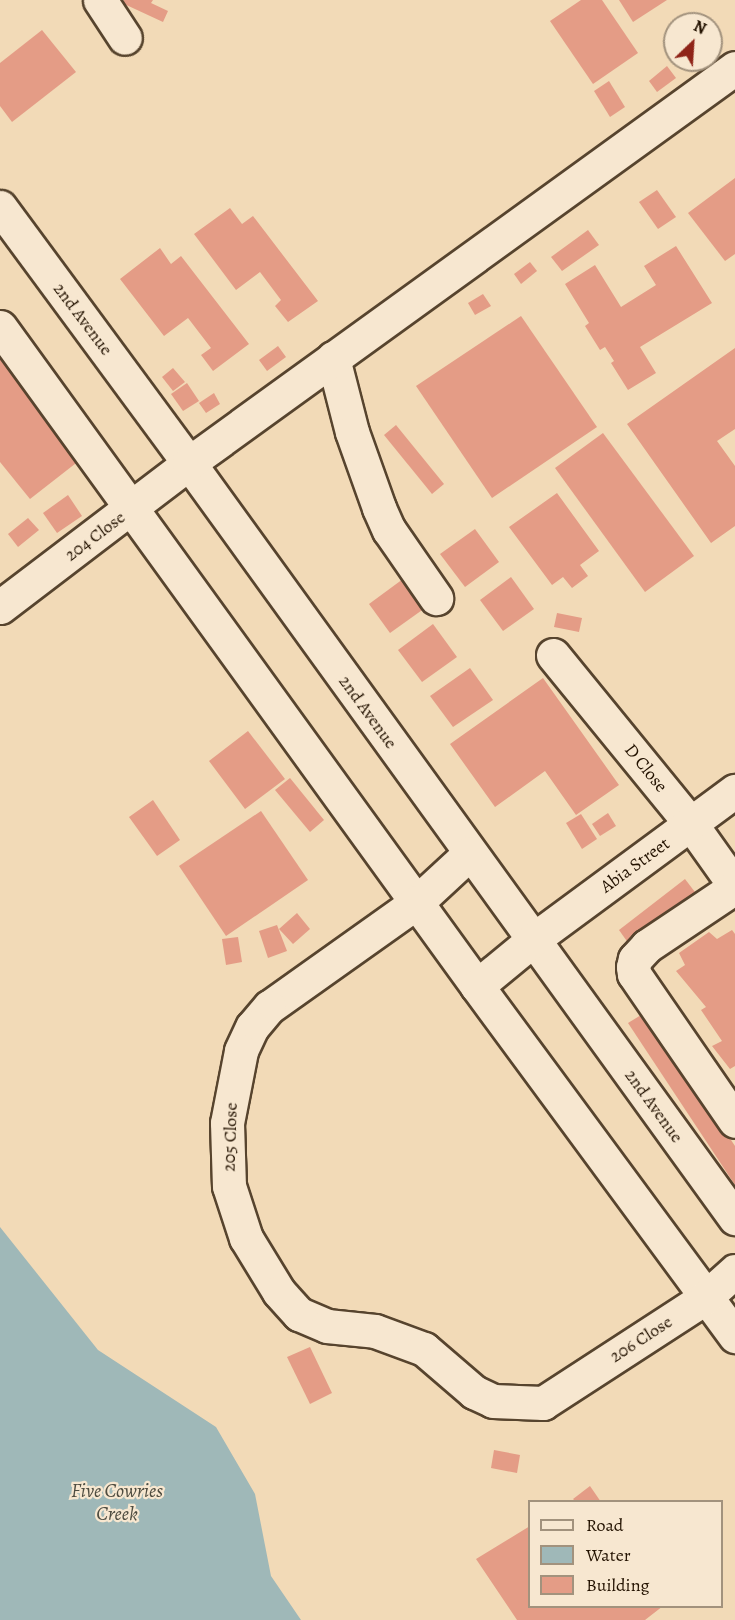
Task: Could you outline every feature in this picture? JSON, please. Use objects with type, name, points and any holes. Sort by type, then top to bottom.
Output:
[{"type":"street","points":[[100,0],[126,38]]},
{"type":"street","name":"204 Close","points":[[0,607],[132,509],[189,463],[735,68]]},
{"type":"street","name":"2nd Avenue","points":[[0,207],[189,463],[735,1218]]},
{"type":"street","points":[[0,327],[477,986],[735,1336]]},
{"type":"street","points":[[333,358],[352,432],[379,508],[389,530],[436,598]]},
{"type":"street","name":"D Close","points":[[553,654],[691,824],[735,886]]},
{"type":"street","name":"Abia Street","points":[[477,986],[534,939],[735,791]]},
{"type":"street","name":"205 Close","points":[[470,853],[417,902],[269,1007],[252,1027],[241,1051],[227,1123],[229,1186],[246,1238],[279,1292],[299,1314],[327,1326],[375,1331],[402,1339],[424,1349],[474,1392],[492,1401],[543,1403]]},
{"type":"street","points":[[735,886],[647,946],[636,959],[633,967],[634,974],[735,1121]]},
{"type":"street","name":"206 Close","points":[[543,1403],[706,1297],[735,1271]]},
{"type":"water","name":"Five Cowries Creek","points":[[0,1227],[98,1350],[216,1427],[255,1494],[271,1576],[301,1620],[0,1620]]},
{"type":"building","points":[[124,0],[153,0],[151,3],[168,11],[163,22],[122,3]]},
{"type":"building","points":[[581,0],[602,0],[638,53],[593,84],[550,21]]},
{"type":"building","points":[[619,0],[667,0],[633,22]]},
{"type":"building","points":[[42,30],[76,72],[12,122],[0,106],[0,63]]},
{"type":"building","points":[[663,69],[663,72],[672,72],[676,78],[657,92],[649,81]]},
{"type":"building","points":[[609,81],[625,107],[610,117],[594,91]]},
{"type":"building","points":[[735,178],[735,254],[725,261],[688,213]]},
{"type":"building","points":[[657,190],[676,217],[658,229],[639,202]]},
{"type":"building","points":[[230,208],[242,224],[253,216],[318,301],[288,322],[275,306],[281,300],[260,272],[236,290],[194,234]]},
{"type":"building","points":[[588,230],[599,245],[562,271],[551,257]]},
{"type":"building","points":[[676,246],[712,303],[640,347],[656,373],[628,390],[611,363],[614,361],[605,347],[600,350],[585,326],[589,323],[565,284],[595,265],[621,307],[656,285],[644,266]]},
{"type":"building","points":[[160,248],[171,264],[181,256],[249,344],[213,371],[201,355],[211,348],[188,318],[164,336],[120,279]]},
{"type":"building","points":[[530,262],[537,271],[521,284],[514,274]]},
{"type":"building","points":[[483,294],[491,306],[475,315],[468,303]]},
{"type":"building","points":[[521,316],[597,427],[492,498],[416,386]]},
{"type":"building","points":[[278,346],[286,357],[267,371],[259,360]]},
{"type":"building","points":[[735,348],[735,429],[717,441],[735,466],[735,526],[711,543],[627,424]]},
{"type":"building","points":[[0,359],[80,460],[30,499],[0,462]]},
{"type":"building","points":[[173,368],[185,382],[173,391],[162,377]]},
{"type":"building","points":[[187,383],[199,401],[183,411],[171,394]]},
{"type":"building","points":[[214,393],[220,404],[206,413],[199,403]]},
{"type":"building","points":[[396,425],[444,484],[432,494],[384,435]]},
{"type":"building","points":[[603,433],[694,556],[645,592],[555,468]]},
{"type":"building","points":[[557,493],[599,551],[580,565],[588,576],[572,588],[563,577],[552,585],[509,527]]},
{"type":"building","points":[[68,495],[82,516],[57,533],[43,513]]},
{"type":"building","points":[[28,518],[39,530],[18,547],[8,534]]},
{"type":"building","points":[[475,529],[499,562],[465,587],[440,554]]},
{"type":"building","points":[[511,577],[534,609],[503,631],[480,600]]},
{"type":"building","points":[[403,579],[425,608],[390,633],[369,604]]},
{"type":"building","points":[[557,613],[582,618],[579,632],[554,627]]},
{"type":"building","points":[[433,624],[457,657],[422,682],[398,650]]},
{"type":"building","points":[[470,668],[493,700],[453,727],[430,696]]},
{"type":"building","points":[[543,678],[619,785],[576,815],[545,771],[495,807],[450,744]]},
{"type":"building","points":[[248,731],[285,779],[245,809],[209,761]]},
{"type":"building","points":[[290,778],[324,820],[310,832],[275,790]]},
{"type":"building","points":[[153,800],[180,840],[157,856],[129,817]]},
{"type":"building","points":[[261,811],[308,880],[226,936],[179,866]]},
{"type":"building","points":[[608,813],[616,826],[600,836],[592,824]]},
{"type":"building","points":[[581,814],[597,839],[582,849],[566,823]]},
{"type":"building","points":[[685,879],[698,896],[631,947],[619,930]]},
{"type":"building","points":[[297,913],[310,929],[293,944],[279,929]]},
{"type":"building","points":[[277,925],[287,951],[268,958],[259,931]]},
{"type":"building","points":[[732,930],[735,934],[735,1066],[730,1069],[712,1046],[722,1041],[701,1010],[706,1007],[676,971],[685,965],[679,953],[709,932],[717,939]]},
{"type":"building","points":[[238,937],[242,962],[226,965],[222,939]]},
{"type":"building","points":[[646,1012],[735,1146],[735,1185],[628,1023]]},
{"type":"building","points":[[310,1347],[332,1393],[310,1404],[287,1357]]},
{"type":"building","points":[[494,1450],[520,1455],[517,1473],[491,1468]]},
{"type":"building","points":[[590,1486],[600,1500],[574,1500]]},
{"type":"building","points":[[528,1527],[528,1608],[660,1608],[645,1620],[517,1620],[476,1559]]}]
